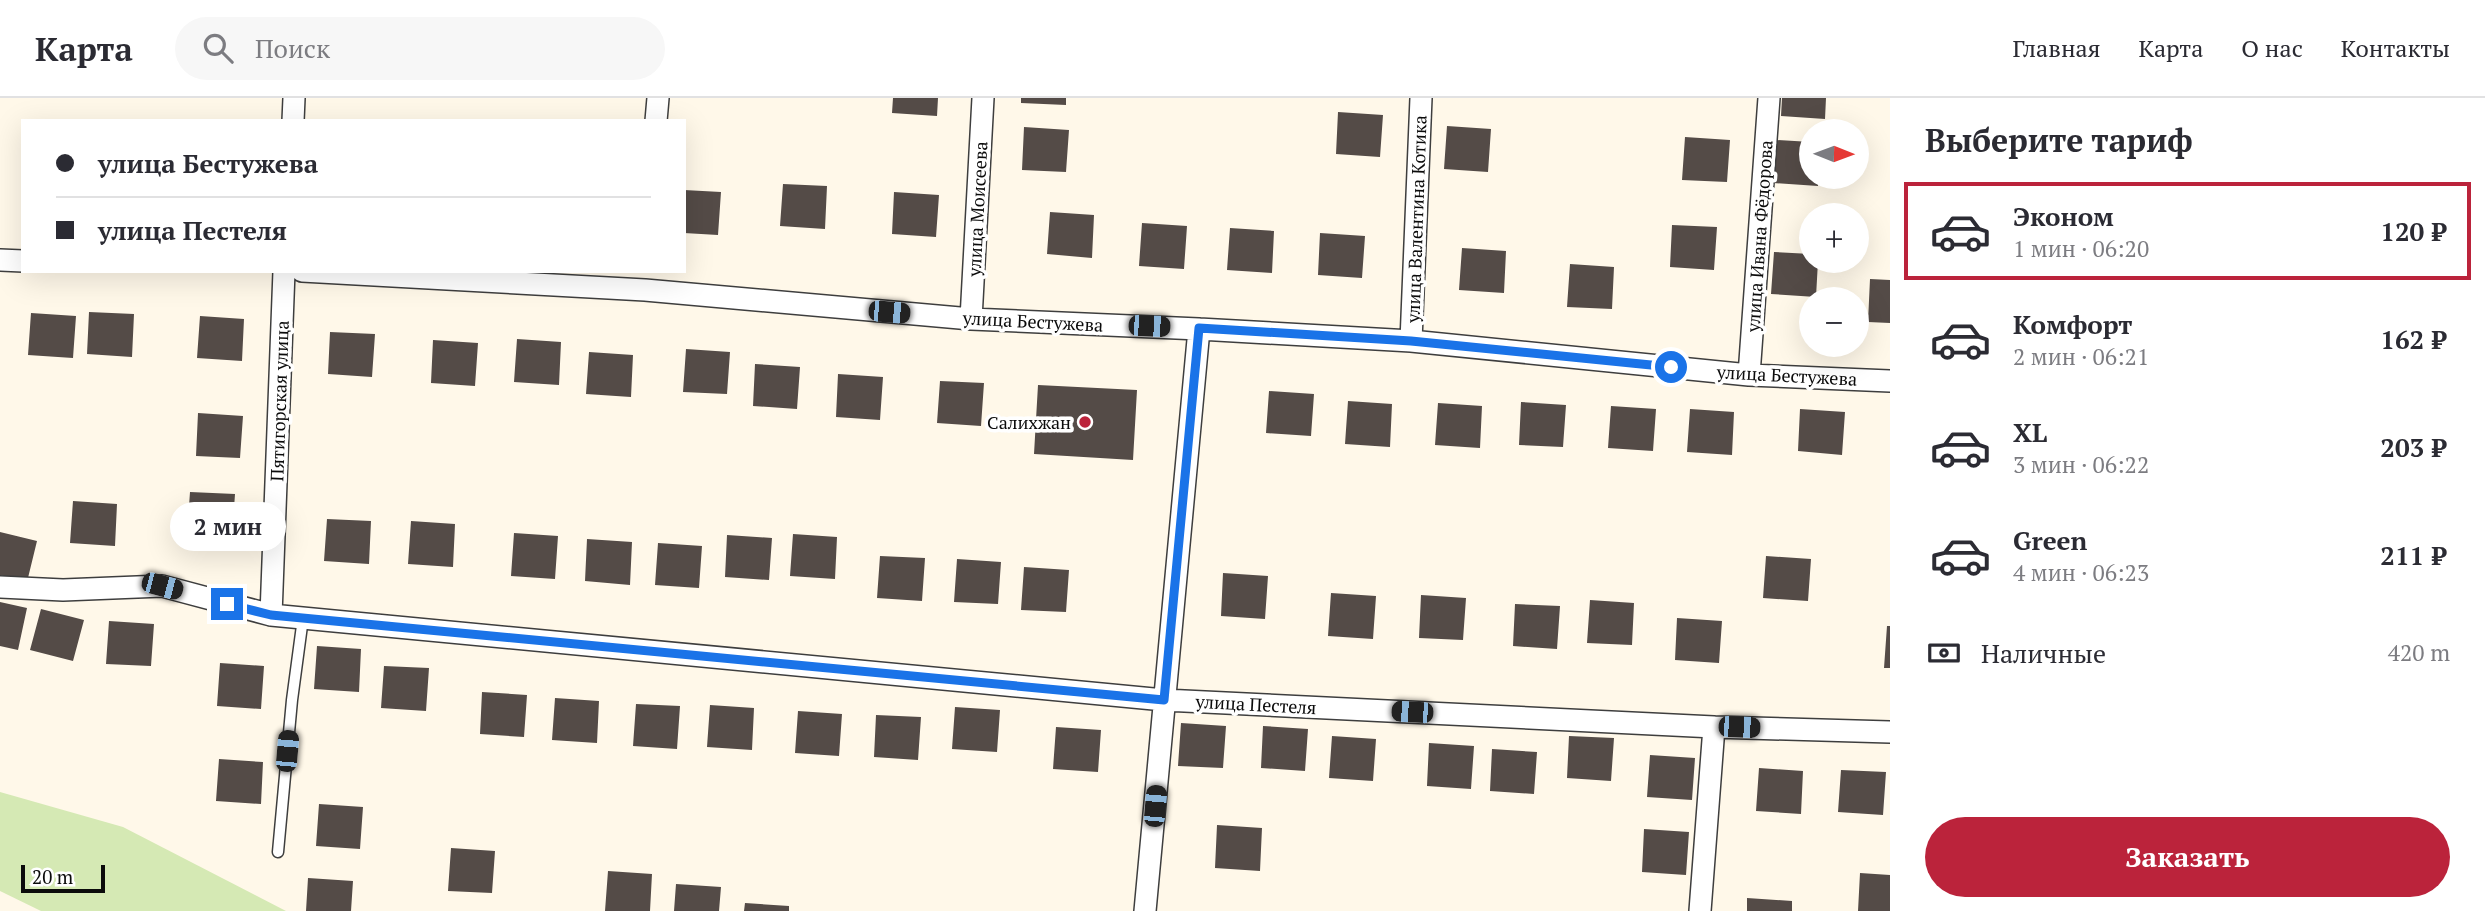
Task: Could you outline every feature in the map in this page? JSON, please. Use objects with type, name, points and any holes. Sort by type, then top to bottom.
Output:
[{"type":"street","points":[[293,119],[294,98]]},
{"type":"street","points":[[656,119],[658,98]]},
{"type":"street","name":"улица Моисеева","points":[[971,319],[983,98]]},
{"type":"street","name":"улица Валентина Котика","points":[[1411,341],[1421,98]]},
{"type":"street","name":"улица Ивана Фёдорова","points":[[1749,375],[1769,98]]},
{"type":"street","points":[[0,260],[21,261]]},
{"type":"street","name":"Пятигорская улица","points":[[271,615],[284,273]]},
{"type":"street","name":"улица Бестужева","points":[[371,273],[646,281],[971,319],[1199,328],[1411,341],[1749,375],[1890,381]]},
{"type":"street","points":[[1145,911],[1199,328]]},
{"type":"street","name":"улица Пестеля","points":[[0,587],[63,590],[162,586],[271,615],[1164,700],[1714,727],[1890,732]]},
{"type":"street","points":[[1700,911],[1714,727]]},
{"type":"lane","points":[[278,852],[292,700],[303,618]]},
{"type":"green space","points":[[0,792],[123,827],[286,911],[41,911],[0,891]]},
{"type":"building","points":[[893,98],[938,98],[937,116],[892,113]]},
{"type":"building","points":[[1021,98],[1066,98],[1066,105],[1021,103]]},
{"type":"building","points":[[1782,98],[1826,98],[1825,119],[1781,116]]},
{"type":"building","points":[[1338,112],[1383,115],[1380,157],[1336,154]]},
{"type":"building","points":[[1447,126],[1491,129],[1488,172],[1444,169]]},
{"type":"building","points":[[1024,127],[1069,130],[1066,172],[1022,170]]},
{"type":"building","points":[[1685,137],[1730,140],[1727,182],[1682,180]]},
{"type":"building","points":[[1776,140],[1799,141],[1799,185],[1773,183]]},
{"type":"building","points":[[783,184],[827,186],[825,229],[780,226]]},
{"type":"building","points":[[686,190],[721,192],[718,235],[686,233]]},
{"type":"building","points":[[894,192],[939,195],[936,237],[892,234]]},
{"type":"building","points":[[1050,212],[1094,215],[1092,258],[1047,254]]},
{"type":"building","points":[[1142,223],[1187,226],[1184,269],[1139,266]]},
{"type":"building","points":[[1672,225],[1717,227],[1714,270],[1670,267]]},
{"type":"building","points":[[1230,228],[1274,231],[1272,273],[1227,270]]},
{"type":"building","points":[[1320,233],[1365,236],[1362,278],[1318,275]]},
{"type":"building","points":[[1462,248],[1506,251],[1504,293],[1459,290]]},
{"type":"building","points":[[1774,252],[1799,253],[1799,273],[1817,273],[1817,287],[1799,287],[1799,296],[1771,294]]},
{"type":"building","points":[[1570,264],[1614,267],[1612,309],[1567,307]]},
{"type":"building","points":[[1870,279],[1890,280],[1890,323],[1869,322]]},
{"type":"building","points":[[89,312],[134,314],[132,357],[87,354]]},
{"type":"building","points":[[31,313],[76,316],[73,358],[28,355]]},
{"type":"building","points":[[200,316],[244,319],[242,361],[197,358]]},
{"type":"building","points":[[330,332],[375,334],[372,377],[328,374]]},
{"type":"building","points":[[517,339],[561,342],[559,385],[514,382]]},
{"type":"building","points":[[433,340],[478,343],[475,386],[431,383]]},
{"type":"building","points":[[686,349],[730,352],[727,394],[683,392]]},
{"type":"building","points":[[589,352],[633,355],[631,397],[586,394]]},
{"type":"building","points":[[755,364],[800,367],[797,409],[753,406]]},
{"type":"building","points":[[838,374],[883,377],[880,420],[836,417]]},
{"type":"building","points":[[940,381],[984,383],[981,426],[937,423]]},
{"type":"building","name":"Салихжан","points":[[1038,385],[1137,390],[1133,460],[1034,454]]},
{"type":"building","points":[[1269,391],[1314,394],[1311,436],[1266,433]]},
{"type":"building","points":[[1348,401],[1392,404],[1390,447],[1345,444]]},
{"type":"building","points":[[1521,402],[1566,405],[1563,447],[1519,445]]},
{"type":"building","points":[[1438,403],[1482,406],[1480,448],[1435,445]]},
{"type":"building","points":[[1611,406],[1656,409],[1653,451],[1608,448]]},
{"type":"building","points":[[1690,409],[1734,412],[1732,455],[1687,452]]},
{"type":"building","points":[[1800,409],[1845,412],[1842,455],[1798,451]]},
{"type":"building","points":[[198,413],[243,416],[240,458],[196,456]]},
{"type":"building","points":[[190,492],[235,494],[232,537],[187,534]]},
{"type":"building","points":[[73,501],[117,504],[115,546],[70,543]]},
{"type":"building","points":[[327,519],[371,521],[369,564],[324,561]]},
{"type":"building","points":[[411,521],[455,524],[453,567],[408,564]]},
{"type":"building","points":[[0,532],[37,541],[27,582],[0,575]]},
{"type":"building","points":[[514,533],[558,536],[555,579],[511,576]]},
{"type":"building","points":[[793,534],[837,537],[835,579],[790,576]]},
{"type":"building","points":[[727,535],[772,538],[769,580],[725,577]]},
{"type":"building","points":[[587,539],[632,542],[630,585],[585,581]]},
{"type":"building","points":[[658,543],[702,546],[699,588],[655,585]]},
{"type":"building","points":[[880,556],[925,558],[922,601],[877,598]]},
{"type":"building","points":[[1766,556],[1811,559],[1808,601],[1763,598]]},
{"type":"building","points":[[957,559],[1001,562],[998,604],[954,602]]},
{"type":"building","points":[[1024,567],[1069,570],[1066,612],[1021,610]]},
{"type":"building","points":[[1223,573],[1268,576],[1265,619],[1221,616]]},
{"type":"building","points":[[1331,593],[1376,596],[1373,639],[1328,636]]},
{"type":"building","points":[[1421,595],[1466,598],[1463,640],[1419,638]]},
{"type":"building","points":[[1590,600],[1634,603],[1632,645],[1587,643]]},
{"type":"building","points":[[0,602],[27,608],[18,650],[0,646]]},
{"type":"building","points":[[1515,604],[1560,606],[1557,649],[1513,646]]},
{"type":"building","points":[[41,609],[84,620],[73,661],[30,650]]},
{"type":"building","points":[[1677,618],[1722,621],[1719,663],[1675,660]]},
{"type":"building","points":[[109,621],[154,624],[151,666],[106,664]]},
{"type":"building","points":[[1887,626],[1890,626],[1890,668],[1884,668]]},
{"type":"building","points":[[317,646],[361,649],[359,692],[314,689]]},
{"type":"building","points":[[220,663],[264,666],[261,709],[217,706]]},
{"type":"building","points":[[384,666],[429,668],[426,711],[381,708]]},
{"type":"building","points":[[482,692],[527,695],[524,737],[480,734]]},
{"type":"building","points":[[555,698],[599,701],[597,743],[552,740]]},
{"type":"building","points":[[636,704],[680,706],[677,749],[633,746]]},
{"type":"building","points":[[710,705],[754,708],[752,750],[707,747]]},
{"type":"building","points":[[955,707],[1000,710],[997,752],[952,749]]},
{"type":"building","points":[[798,711],[842,714],[839,756],[795,753]]},
{"type":"building","points":[[876,715],[921,717],[918,760],[874,757]]},
{"type":"building","points":[[1181,723],[1226,726],[1223,768],[1178,766]]},
{"type":"building","points":[[1263,726],[1308,729],[1305,771],[1261,768]]},
{"type":"building","points":[[1056,727],[1101,730],[1098,772],[1053,769]]},
{"type":"building","points":[[1332,736],[1376,739],[1373,781],[1329,778]]},
{"type":"building","points":[[1569,736],[1614,738],[1611,781],[1567,778]]},
{"type":"building","points":[[1429,743],[1474,746],[1471,789],[1427,786]]},
{"type":"building","points":[[1492,749],[1537,752],[1534,794],[1490,791]]},
{"type":"building","points":[[1650,755],[1695,758],[1692,800],[1647,797]]},
{"type":"building","points":[[219,759],[263,762],[261,804],[216,801]]},
{"type":"building","points":[[1759,768],[1803,771],[1801,814],[1756,811]]},
{"type":"building","points":[[1841,770],[1886,772],[1883,815],[1838,812]]},
{"type":"building","points":[[319,804],[363,807],[360,849],[316,846]]},
{"type":"building","points":[[1217,825],[1262,828],[1260,871],[1215,868]]},
{"type":"building","points":[[1644,829],[1689,832],[1686,875],[1642,872]]},
{"type":"building","points":[[451,848],[495,851],[492,893],[448,891]]},
{"type":"building","points":[[608,871],[652,874],[650,911],[605,911]]},
{"type":"building","points":[[1860,873],[1890,875],[1890,911],[1858,911]]},
{"type":"building","points":[[308,878],[353,881],[351,911],[306,911]]},
{"type":"building","points":[[676,884],[721,887],[719,911],[674,911]]},
{"type":"building","points":[[1747,898],[1792,901],[1792,911],[1747,911]]},
{"type":"building","points":[[745,903],[789,906],[789,911],[744,911]]},
{"type":"place","name":"Салихжан","points":[[1085,422]]},
{"type":"route","points":[[227,604],[271,615],[1164,700],[1199,328],[1411,341],[1671,367]]}]
